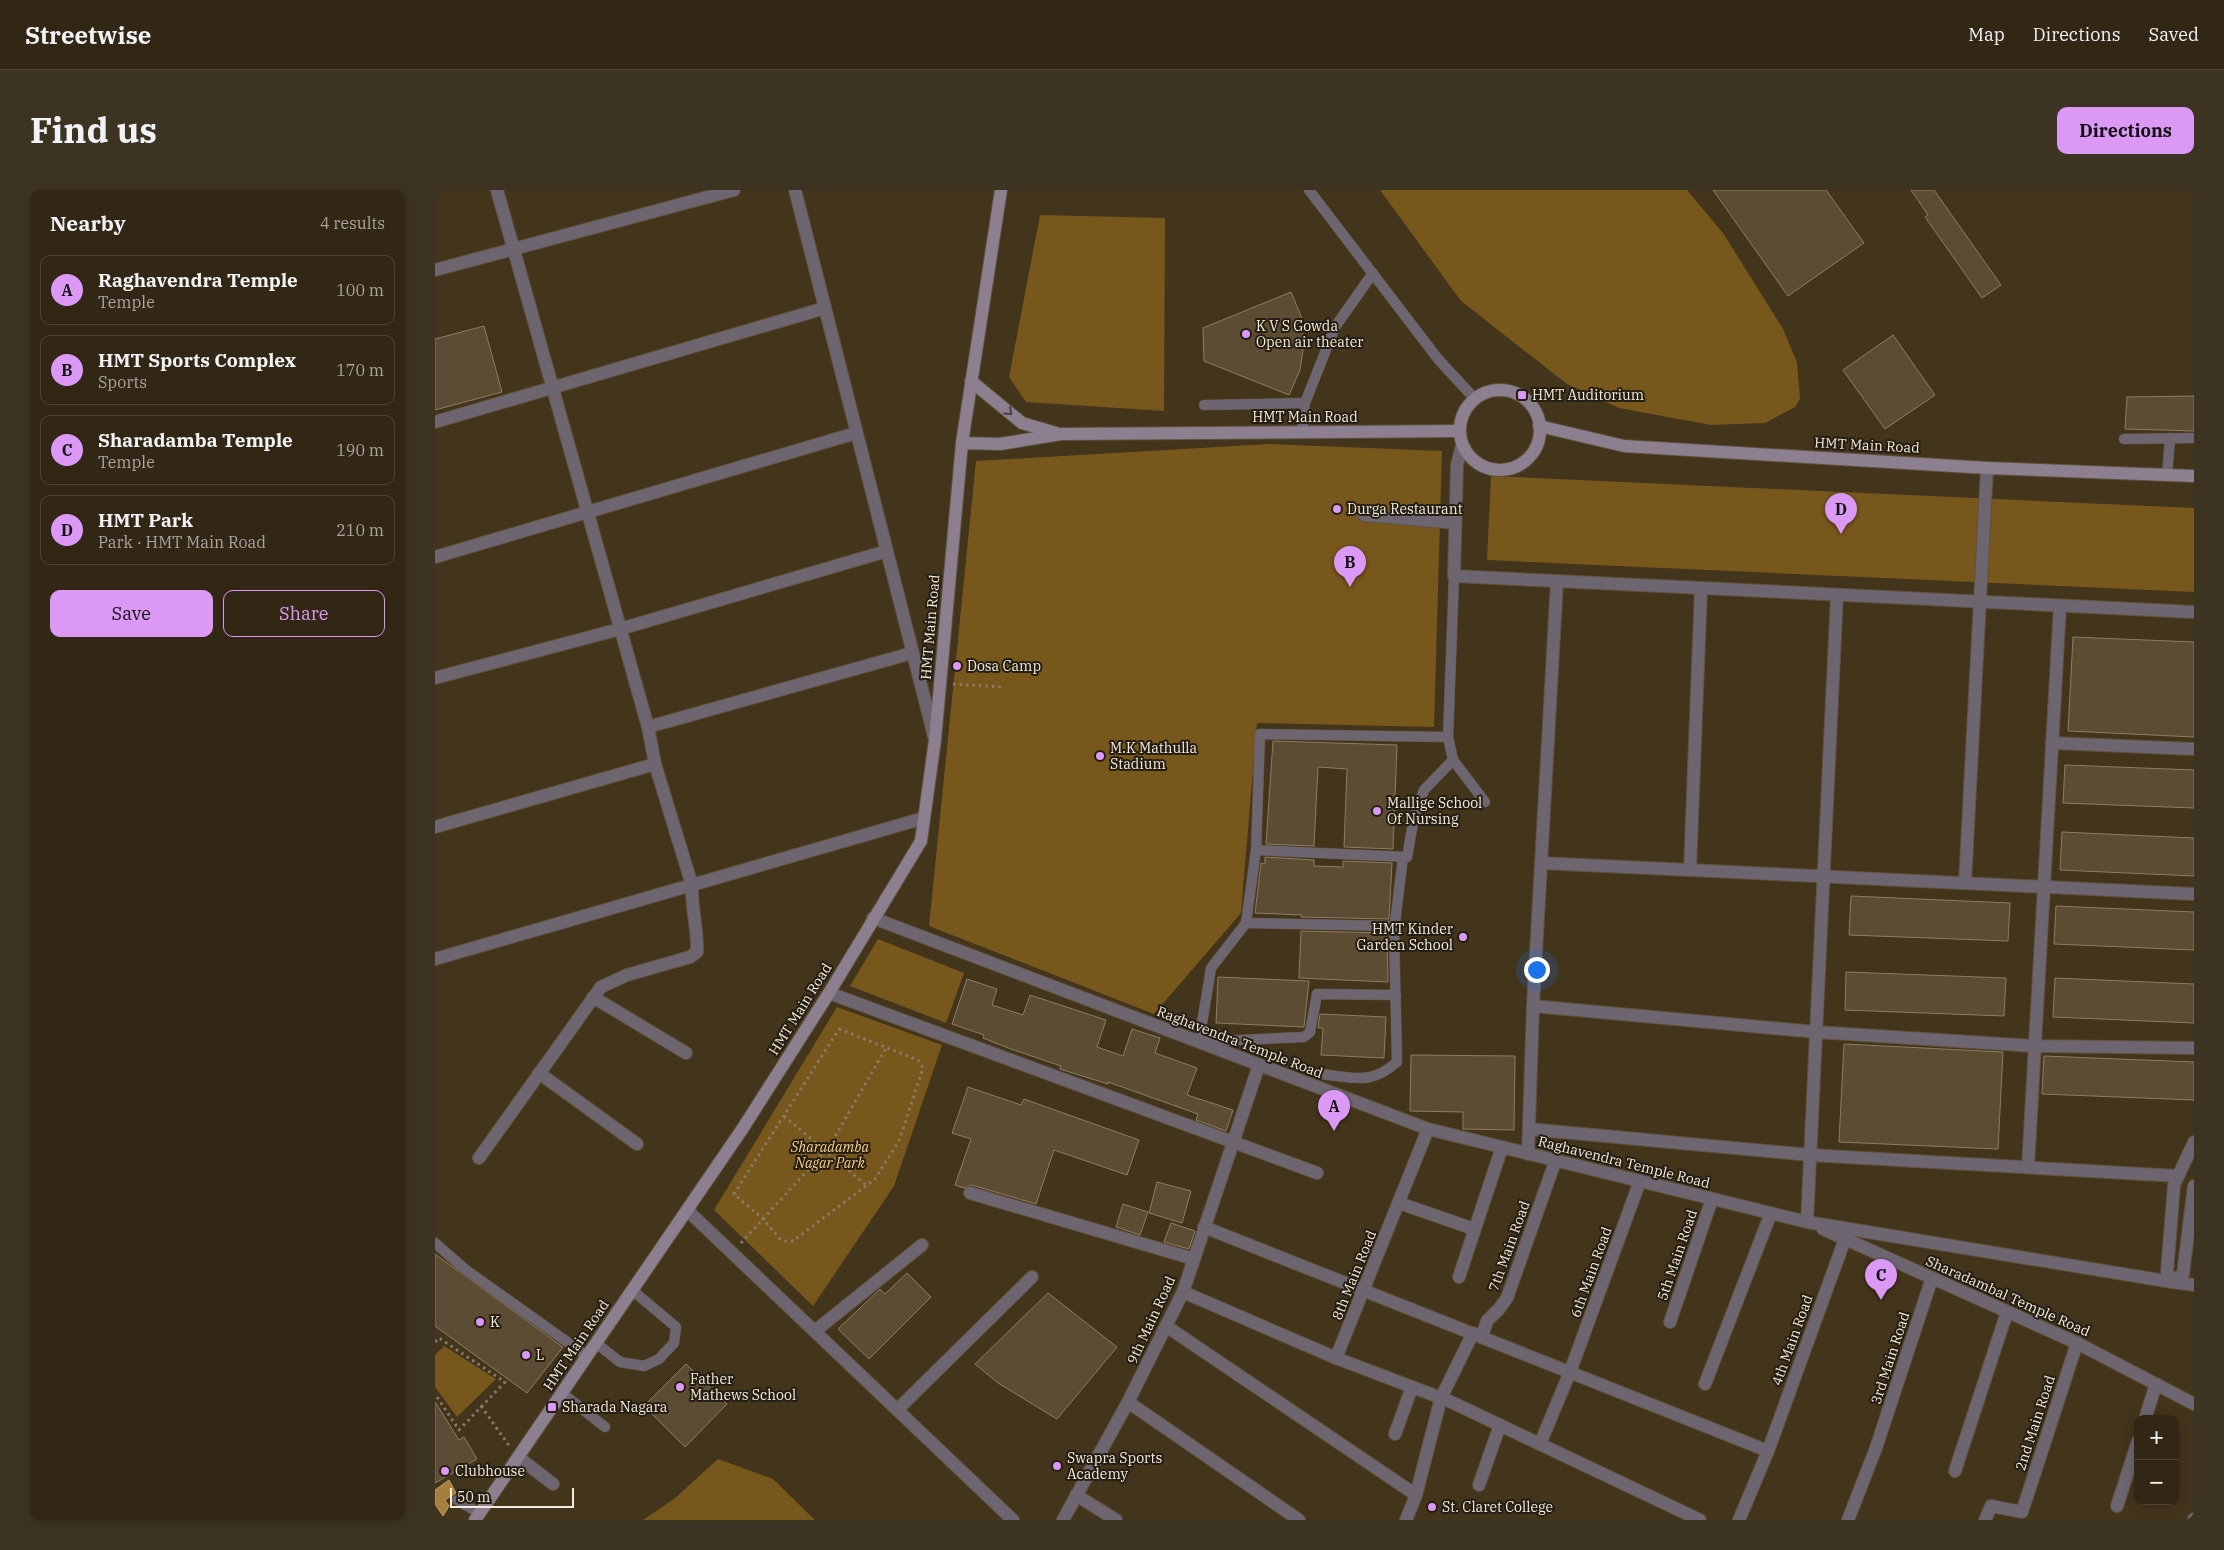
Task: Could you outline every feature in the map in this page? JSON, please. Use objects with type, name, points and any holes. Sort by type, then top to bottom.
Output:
[{"type":"street","points":[[479,1158],[601,987],[627,975],[690,957],[697,952],[691,904],[693,885],[655,764],[648,727],[497,190]]},
{"type":"street","points":[[435,270],[734,190]]},
{"type":"street","points":[[795,190],[935,740]]},
{"type":"street","name":"HMT Main Road","points":[[477,1517],[743,1128],[829,993],[921,841],[935,740],[962,443],[1001,190]]},
{"type":"street","points":[[435,422],[825,308]]},
{"type":"street","name":"HMT Main Road","points":[[971,381],[1022,424],[1061,434]]},
{"type":"street","points":[[1495,389],[1509,390],[1522,395],[1533,404],[1540,417],[1539,439],[1533,455],[1523,464],[1509,470],[1495,470],[1481,466],[1470,457],[1462,445],[1459,431],[1465,409],[1475,398],[1495,389]]},
{"type":"street","name":"HMT Main Road","points":[[1539,426],[1624,446],[1987,468],[2194,476]]},
{"type":"street","name":"HMT Main Road","points":[[962,443],[1000,444],[1061,434],[1459,431]]},
{"type":"street","points":[[435,557],[856,433]]},
{"type":"street","points":[[1462,445],[1457,465],[1454,576],[2194,612]]},
{"type":"street","points":[[1965,883],[1987,468]]},
{"type":"street","points":[[1364,515],[1455,523]]},
{"type":"street","points":[[435,678],[620,629],[887,551]]},
{"type":"street","points":[[1528,1154],[1533,1006],[1557,581]]},
{"type":"street","points":[[1690,870],[1701,588]]},
{"type":"street","points":[[1837,595],[1807,1222],[2194,1285]]},
{"type":"street","points":[[2028,1167],[2060,606]]},
{"type":"street","points":[[648,727],[912,653]]},
{"type":"street","points":[[2052,743],[2194,750]]},
{"type":"street","points":[[435,828],[655,764]]},
{"type":"street","points":[[435,959],[924,818]]},
{"type":"street","points":[[1541,863],[2194,894]]},
{"type":"street","name":"Raghavendra Temple Road","points":[[873,918],[1428,1129],[1555,1162],[1807,1222]]},
{"type":"street","points":[[829,993],[1317,1173]]},
{"type":"street","points":[[593,997],[686,1053]]},
{"type":"street","points":[[1533,1006],[1816,1032],[2035,1046],[2194,1048]]},
{"type":"street","name":"9th Main Road","points":[[1063,1520],[1129,1402],[1183,1292],[1259,1065]]},
{"type":"street","points":[[539,1073],[637,1144]]},
{"type":"street","name":"8th Main Road","points":[[1336,1358],[1428,1129]]},
{"type":"street","points":[[1529,1129],[1811,1155],[2178,1176]]},
{"type":"street","points":[[2172,1282],[2167,1272],[2174,1185],[2194,1142]]},
{"type":"street","points":[[1459,1277],[1502,1147]]},
{"type":"street","name":"7th Main Road","points":[[1406,1520],[1416,1495],[1441,1398],[1477,1334],[1507,1298],[1555,1162]]},
{"type":"street","name":"6th Main Road","points":[[1540,1444],[1570,1372],[1640,1181]]},
{"type":"street","points":[[2172,1282],[2183,1274],[2191,1242],[2194,1186]]},
{"type":"street","points":[[970,1193],[1194,1259]]},
{"type":"street","name":"5th Main Road","points":[[1670,1322],[1712,1199]]},
{"type":"street","points":[[1399,1203],[1474,1229]]},
{"type":"street","points":[[687,1210],[1013,1520]]},
{"type":"street","points":[[1705,1384],[1771,1213]]},
{"type":"street","name":"Sharadambal Temple Road","points":[[1807,1222],[2077,1343],[2194,1404]]},
{"type":"street","points":[[1204,1227],[1768,1451]]},
{"type":"street","name":"4th Main Road","points":[[1739,1520],[1768,1451],[1845,1239]]},
{"type":"street","points":[[815,1331],[922,1245]]},
{"type":"street","points":[[897,1410],[1032,1277]]},
{"type":"street","name":"3rd Main Road","points":[[1848,1520],[1876,1448],[1932,1278]]},
{"type":"street","points":[[1183,1292],[1336,1358],[1441,1398],[1700,1520]]},
{"type":"street","points":[[1955,1471],[2007,1312]]},
{"type":"street","points":[[1166,1326],[1416,1495]]},
{"type":"street","name":"2nd Main Road","points":[[1985,1520],[1991,1506],[2022,1512],[2077,1343]]},
{"type":"street","points":[[2146,1415],[2156,1384]]},
{"type":"street","points":[[1395,1434],[1412,1387]]},
{"type":"street","points":[[1129,1402],[1299,1520]]},
{"type":"street","points":[[1479,1485],[1500,1425]]},
{"type":"street","points":[[2117,1506],[2134,1453]]},
{"type":"street","points":[[518,1458],[553,1484]]},
{"type":"street","points":[[1076,1495],[1116,1520]]},
{"type":"lane","points":[[1309,190],[1438,359],[1475,398]]},
{"type":"lane","points":[[1302,431],[1305,404],[1335,327],[1373,273]]},
{"type":"lane","points":[[1204,405],[1305,404]]},
{"type":"lane","points":[[2124,438],[2194,438]]},
{"type":"lane","points":[[2167,475],[2170,438]]},
{"type":"lane","points":[[1454,576],[1448,737],[1453,760],[1485,802]]},
{"type":"lane","points":[[1396,995],[1317,994],[1311,1032],[1304,1037],[1199,1042],[1211,968],[1247,923],[1256,850],[1260,734],[1448,737]]},
{"type":"lane","points":[[1256,850],[1407,857],[1415,818],[1424,790],[1453,760]]},
{"type":"lane","points":[[1319,1074],[1372,1078],[1384,1073],[1397,1062],[1395,926],[1403,857]]},
{"type":"lane","points":[[1247,923],[1395,926]]},
{"type":"lane","points":[[435,1242],[465,1270],[587,1356]]},
{"type":"lane","points":[[596,1343],[620,1362],[644,1366],[659,1359],[674,1343],[676,1327],[632,1290]]},
{"type":"lane","points":[[562,1393],[605,1427]]},
{"type":"lane","points":[[457,1500],[477,1517]]},
{"type":"path","points":[[940,683],[1003,687]]},
{"type":"path","points":[[839,1029],[918,1060],[923,1068],[899,1141],[875,1179],[793,1241],[785,1241],[779,1238],[763,1219],[734,1194],[784,1116],[824,1049],[839,1029]]},
{"type":"path","points":[[733,1253],[825,1151],[886,1048]]},
{"type":"path","points":[[784,1116],[867,1186]]},
{"type":"path","points":[[435,1342],[439,1338],[505,1382],[459,1430],[435,1394]]},
{"type":"path","points":[[481,1406],[518,1458]]},
{"type":"green space","points":[[1380,190],[1687,190],[1723,233],[1783,329],[1797,362],[1800,399],[1795,407],[1765,423],[1711,425],[1619,408],[1567,384],[1461,301]]},
{"type":"green space","points":[[1040,215],[1165,218],[1164,411],[1026,402],[1009,377]]},
{"type":"green space","name":"M.K Mathulla Stadium","points":[[1269,444],[1442,451],[1434,727],[1257,723],[1241,913],[1154,1014],[929,926],[976,461]]},
{"type":"green space","points":[[1491,476],[2194,508],[2194,592],[1487,560]]},
{"type":"green space","points":[[878,939],[964,973],[946,1023],[850,986]]},
{"type":"green space","name":"Sharadamba Nagar Park","points":[[837,1007],[942,1045],[894,1186],[813,1306],[714,1210]]},
{"type":"green space","points":[[444,1346],[496,1379],[457,1417],[435,1387],[435,1355]]},
{"type":"green space","points":[[718,1459],[773,1479],[815,1520],[643,1520],[674,1499]]},
{"type":"shaded area","points":[[449,1480],[456,1493],[445,1500],[449,1506],[443,1516],[435,1504],[435,1490]]},
{"type":"building","points":[[1713,190],[1826,190],[1864,243],[1788,296]]},
{"type":"building","points":[[1911,190],[1934,190],[2001,285],[1982,298],[1925,217],[1928,215]]},
{"type":"building","points":[[1291,292],[1301,316],[1304,343],[1300,370],[1289,395],[1204,361],[1203,328]]},
{"type":"building","points":[[484,326],[502,392],[435,410],[435,339]]},
{"type":"building","points":[[1893,335],[1935,395],[1885,429],[1843,370]]},
{"type":"building","points":[[2194,396],[2194,431],[2125,429],[2127,397]]},
{"type":"building","points":[[2073,637],[2194,642],[2194,737],[2068,731]]},
{"type":"building","points":[[1273,741],[1397,745],[1393,849],[1344,847],[1347,769],[1318,767],[1314,846],[1266,844]]},
{"type":"building","points":[[2065,765],[2194,770],[2194,808],[2063,803]]},
{"type":"building","points":[[2062,832],[2194,838],[2194,876],[2060,870]]},
{"type":"building","points":[[1265,857],[1314,860],[1314,866],[1343,867],[1343,861],[1392,863],[1389,919],[1301,917],[1302,915],[1255,913],[1261,863],[1265,864]]},
{"type":"building","points":[[1851,896],[2010,903],[2008,941],[1849,935]]},
{"type":"building","points":[[2056,906],[2194,912],[2194,950],[2054,944]]},
{"type":"building","points":[[1301,931],[1387,933],[1388,982],[1299,978]]},
{"type":"building","points":[[1846,972],[2006,978],[2004,1016],[1845,1010]]},
{"type":"building","points":[[1218,977],[1309,981],[1304,1027],[1216,1023]]},
{"type":"building","points":[[2055,978],[2194,984],[2194,1023],[2053,1017]]},
{"type":"building","points":[[967,979],[997,989],[992,1005],[1023,1015],[1030,995],[1106,1020],[1097,1047],[1123,1056],[1132,1029],[1160,1038],[1155,1053],[1197,1068],[1187,1095],[1233,1110],[1226,1131],[1196,1120],[1198,1114],[1108,1082],[1108,1084],[1060,1069],[1061,1066],[1011,1049],[983,1038],[984,1035],[952,1024]]},
{"type":"building","points":[[1320,1014],[1386,1017],[1384,1058],[1321,1055],[1323,1028],[1318,1028]]},
{"type":"building","points":[[1844,1044],[2003,1052],[1998,1149],[1839,1142]]},
{"type":"building","points":[[1411,1055],[1515,1056],[1514,1130],[1463,1129],[1463,1112],[1410,1111]]},
{"type":"building","points":[[2044,1056],[2194,1062],[2194,1100],[2042,1094]]},
{"type":"building","points":[[968,1087],[1021,1105],[1024,1099],[1139,1140],[1127,1175],[1054,1150],[1036,1204],[972,1185],[964,1188],[955,1185],[971,1139],[952,1133]]},
{"type":"building","points":[[1157,1182],[1191,1191],[1182,1223],[1149,1213]]},
{"type":"building","points":[[1123,1204],[1148,1212],[1140,1235],[1116,1227]]},
{"type":"building","points":[[1171,1223],[1195,1231],[1189,1249],[1164,1242]]},
{"type":"building","points":[[435,1254],[563,1347],[527,1393],[435,1326]]},
{"type":"building","points":[[907,1273],[931,1297],[869,1359],[838,1329],[880,1289],[885,1294]]},
{"type":"building","points":[[1048,1293],[1117,1347],[1057,1419],[998,1383],[975,1364]]},
{"type":"building","points":[[686,1364],[727,1404],[685,1447],[644,1406]]},
{"type":"building","name":"Clubhouse","points":[[435,1402],[459,1440],[464,1437],[477,1459],[435,1483]]},
{"type":"place","name":"K V S Gowda Open air theater","points":[[1246,334]]},
{"type":"place","name":"HMT Auditorium","points":[[1522,395]]},
{"type":"place","name":"Durga Restaurant","points":[[1337,509]]},
{"type":"place","name":"HMT Park","points":[[1841,534]]},
{"type":"place","name":"HMT Sports Complex","points":[[1350,587]]},
{"type":"place","name":"Dosa Camp","points":[[957,666]]},
{"type":"place","name":"M.K Mathulla Stadium","points":[[1100,756]]},
{"type":"place","name":"Mallige School Of Nursing","points":[[1377,811]]},
{"type":"place","name":"HMT Kinder Garden School","points":[[1463,937]]},
{"type":"place","name":"Raghavendra Temple","points":[[1334,1131]]},
{"type":"place","name":"Sharadamba Temple","points":[[1881,1300]]},
{"type":"place","name":"K","points":[[480,1322]]},
{"type":"place","name":"L","points":[[526,1355]]},
{"type":"place","name":"Father Mathews School","points":[[680,1387]]},
{"type":"place","name":"Sharada Nagara","points":[[552,1407]]},
{"type":"place","name":"Swapra Sports Academy","points":[[1057,1466]]},
{"type":"place","name":"Clubhouse","points":[[445,1471]]},
{"type":"place","name":"St. Claret College","points":[[1432,1507]]}]
